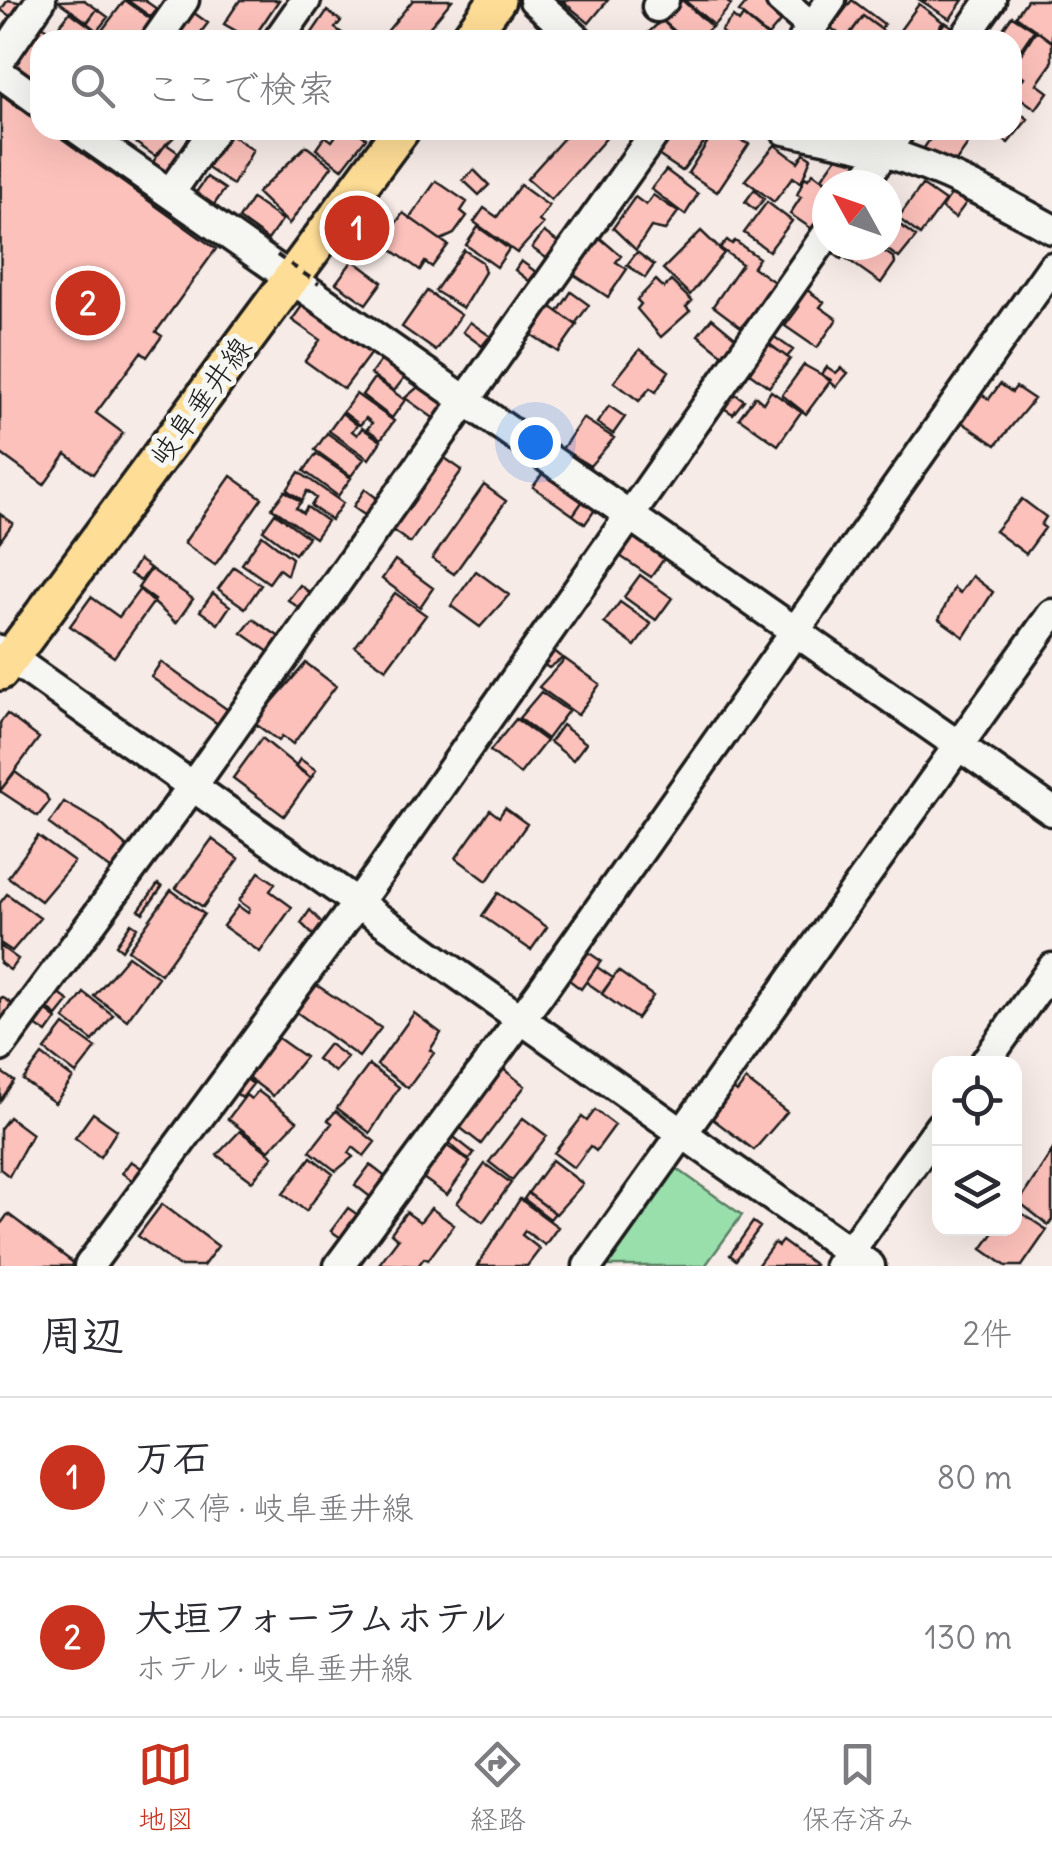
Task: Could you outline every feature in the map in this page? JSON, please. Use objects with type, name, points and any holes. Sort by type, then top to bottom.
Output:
[{"type":"main road","points":[[476,30],[498,0]]},
{"type":"main road","name":"岐阜垂井線","points":[[4,660],[393,140]]},
{"type":"street","points":[[0,60],[41,0]]},
{"type":"street","points":[[163,30],[184,0]]},
{"type":"street","points":[[285,30],[306,0]]},
{"type":"street","points":[[534,0],[567,30]]},
{"type":"street","points":[[781,0],[805,30]]},
{"type":"street","points":[[811,30],[831,0]]},
{"type":"street","points":[[970,30],[991,0]]},
{"type":"street","points":[[0,73],[30,95]]},
{"type":"street","points":[[97,140],[170,193],[296,272],[467,400],[1052,811]]},
{"type":"street","points":[[170,193],[207,140]]},
{"type":"street","points":[[0,1047],[192,787],[650,140]]},
{"type":"street","points":[[872,170],[892,141],[1052,229]]},
{"type":"street","points":[[89,1266],[354,905],[812,255]]},
{"type":"street","points":[[338,1266],[520,1020],[1052,268]]},
{"type":"street","points":[[588,1266],[1052,614]]},
{"type":"street","points":[[4,660],[192,787],[684,1136],[853,1261],[932,1138]]},
{"type":"street","points":[[990,1056],[1052,968]]},
{"type":"green space","points":[[676,1168],[742,1215],[705,1266],[610,1266],[606,1263]]},
{"type":"building","points":[[8,0],[28,4],[16,20],[1,10]]},
{"type":"building","points":[[84,0],[97,9],[87,22],[58,1]]},
{"type":"building","points":[[125,0],[152,20],[144,30],[102,30]]},
{"type":"building","points":[[127,0],[144,0],[157,9],[151,17]]},
{"type":"building","points":[[240,0],[279,0],[259,30],[234,30],[224,24]]},
{"type":"building","points":[[413,0],[452,0],[427,30],[388,30]]},
{"type":"building","points":[[561,0],[608,0],[589,23]]},
{"type":"building","points":[[682,0],[712,27],[674,30],[662,20]]},
{"type":"building","points":[[684,0],[725,0],[731,5],[714,25]]},
{"type":"building","points":[[749,0],[766,0],[785,16],[773,30],[761,30],[739,12]]},
{"type":"building","points":[[852,0],[884,24],[881,29],[863,16],[853,30],[831,28]]},
{"type":"building","points":[[920,0],[963,0],[950,19]]},
{"type":"building","points":[[1027,0],[1052,0],[1052,42],[1016,16]]},
{"type":"building","points":[[919,4],[943,22],[937,30],[900,30]]},
{"type":"building","points":[[97,9],[108,17],[98,30],[87,23]]},
{"type":"building","points":[[190,10],[208,23],[203,30],[175,30]]},
{"type":"building","points":[[327,11],[341,21],[335,28],[338,30],[314,30]]},
{"type":"building","points":[[70,12],[95,30],[56,30]]},
{"type":"building","points":[[743,16],[760,30],[722,30],[733,17],[739,22]]},
{"type":"building","points":[[863,16],[882,30],[853,30]]},
{"type":"building","points":[[1012,16],[1034,30],[1022,47],[1022,30],[1002,30]]},
{"type":"building","points":[[662,20],[672,30],[651,30]]},
{"type":"building","points":[[945,22],[957,30],[939,30]]},
{"type":"building","points":[[1036,30],[1052,42],[1052,63],[1037,84],[1048,92],[1036,109],[1022,99],[1022,52]]},
{"type":"building","points":[[30,42],[30,80],[13,67]]},
{"type":"building","points":[[1,94],[30,116],[30,140],[64,140],[216,249],[156,332],[162,336],[147,357],[141,352],[96,413],[123,433],[93,474],[66,454],[44,485],[0,453]]},
{"type":"building","points":[[138,140],[171,140],[155,156],[136,143]]},
{"type":"building","points":[[220,140],[239,140],[253,150],[233,185],[203,165]]},
{"type":"building","points":[[322,140],[364,140],[342,169],[316,149]]},
{"type":"building","points":[[562,140],[604,140],[551,200],[527,179]]},
{"type":"building","points":[[661,140],[706,140],[682,171],[652,151]]},
{"type":"building","points":[[709,140],[739,140],[749,144],[717,192],[688,173]]},
{"type":"building","points":[[929,140],[971,140],[952,167],[924,148]]},
{"type":"building","points":[[166,144],[179,153],[166,172],[153,162]]},
{"type":"building","points":[[775,145],[798,162],[804,153],[811,158],[801,183],[793,177],[774,202],[745,180]]},
{"type":"building","points":[[306,146],[332,166],[289,224],[257,193]]},
{"type":"building","points":[[839,154],[866,159],[860,170],[828,170]]},
{"type":"building","points":[[474,170],[489,185],[479,195],[463,180]]},
{"type":"building","points":[[666,170],[698,194],[685,215],[651,189]]},
{"type":"building","points":[[812,174],[812,229],[790,214],[801,197],[797,195],[805,177]]},
{"type":"building","points":[[207,177],[225,189],[213,206],[195,194]]},
{"type":"building","points":[[436,181],[467,202],[461,211],[467,216],[454,234],[441,240],[410,218]]},
{"type":"building","points":[[520,185],[549,206],[539,221],[543,224],[517,253],[474,222],[484,208],[497,217]]},
{"type":"building","points":[[922,185],[945,201],[920,235],[902,221],[902,212]]},
{"type":"building","points":[[754,190],[764,199],[755,210],[745,202]]},
{"type":"building","points":[[952,193],[966,203],[955,218],[941,208]]},
{"type":"building","points":[[653,195],[678,212],[665,230],[651,227],[636,250],[613,228],[635,197],[646,205]]},
{"type":"building","points":[[252,199],[282,220],[268,240],[239,219]]},
{"type":"building","points":[[767,202],[792,221],[769,251],[744,233]]},
{"type":"building","points":[[403,213],[448,245],[432,267],[425,262],[420,270],[382,243]]},
{"type":"building","points":[[902,226],[916,237],[902,254]]},
{"type":"building","points":[[478,227],[509,249],[497,267],[466,245]]},
{"type":"building","points":[[701,231],[724,253],[690,295],[663,269]]},
{"type":"building","points":[[544,232],[563,246],[552,262],[532,248]]},
{"type":"building","points":[[600,238],[621,256],[616,262],[627,269],[608,297],[573,274],[579,266],[573,262],[585,244],[592,249]]},
{"type":"building","points":[[727,240],[732,244],[735,241],[759,258],[753,267],[777,284],[741,327],[713,306],[742,264],[720,248]]},
{"type":"building","points":[[464,250],[482,262],[485,272],[463,308],[435,291]]},
{"type":"building","points":[[637,252],[654,265],[645,278],[627,265]]},
{"type":"building","points":[[353,260],[382,282],[366,304],[336,283]]},
{"type":"building","points":[[848,260],[894,260],[881,283]]},
{"type":"building","points":[[521,261],[536,272],[529,281],[515,270]]},
{"type":"building","points":[[656,280],[664,288],[671,281],[692,301],[686,307],[690,311],[661,337],[637,309],[641,304],[637,300]]},
{"type":"building","points":[[800,285],[824,302],[820,307],[837,319],[817,348],[785,326],[799,307],[790,300]]},
{"type":"building","points":[[427,291],[461,315],[436,351],[402,327]]},
{"type":"building","points":[[571,292],[589,305],[575,324],[558,312]]},
{"type":"building","points":[[309,296],[376,346],[344,389],[305,361],[320,340],[292,320]]},
{"type":"building","points":[[551,307],[577,325],[558,352],[532,335]]},
{"type":"building","points":[[712,318],[741,342],[728,359],[698,335]]},
{"type":"building","points":[[470,322],[490,336],[482,346],[463,332]]},
{"type":"building","points":[[773,336],[793,350],[787,357],[768,343]]},
{"type":"building","points":[[764,341],[790,359],[769,387],[744,369]]},
{"type":"building","points":[[640,349],[669,371],[656,392],[650,388],[639,401],[614,382]]},
{"type":"building","points":[[384,356],[408,373],[394,391],[371,374]]},
{"type":"building","points":[[804,365],[831,380],[806,414],[782,395]]},
{"type":"building","points":[[827,367],[836,373],[841,368],[848,373],[836,387],[822,374]]},
{"type":"building","points":[[374,378],[405,400],[392,418],[362,395]]},
{"type":"building","points":[[424,382],[447,399],[441,407],[447,410],[439,422],[405,398]]},
{"type":"building","points":[[1000,384],[1012,392],[1016,387],[1034,399],[996,445],[957,419],[976,391],[989,399]]},
{"type":"building","points":[[729,390],[744,400],[733,414],[719,405]]},
{"type":"building","points":[[771,391],[801,412],[778,445],[739,418],[755,396],[763,403]]},
{"type":"building","points":[[356,394],[394,421],[381,439],[367,429],[372,423],[366,418],[360,425],[343,412]]},
{"type":"building","points":[[609,406],[625,417],[613,434],[597,423]]},
{"type":"building","points":[[342,413],[357,425],[352,431],[357,435],[362,428],[381,441],[369,459],[329,431]]},
{"type":"building","points":[[583,418],[614,438],[590,466],[562,449]]},
{"type":"building","points":[[327,433],[364,459],[351,476],[315,450]]},
{"type":"building","points":[[316,454],[351,478],[338,496],[304,471]]},
{"type":"building","points":[[439,454],[462,470],[410,543],[388,527]]},
{"type":"building","points":[[547,467],[587,495],[573,515],[533,487]]},
{"type":"building","points":[[299,472],[343,503],[331,520],[311,506],[316,498],[307,491],[302,500],[287,490]]},
{"type":"building","points":[[231,476],[262,498],[215,565],[184,543]]},
{"type":"building","points":[[484,485],[506,501],[454,574],[432,559]]},
{"type":"building","points":[[365,489],[378,499],[366,516],[353,507]]},
{"type":"building","points":[[285,491],[301,502],[296,508],[303,513],[307,507],[327,521],[315,538],[272,508]]},
{"type":"building","points":[[587,495],[599,504],[585,524],[573,515]]},
{"type":"building","points":[[1022,499],[1046,517],[1041,525],[1045,528],[1026,554],[995,531]]},
{"type":"building","points":[[275,513],[308,537],[295,554],[263,530]]},
{"type":"building","points":[[0,514],[13,523],[0,541]]},
{"type":"building","points":[[635,534],[666,556],[651,577],[620,556]]},
{"type":"building","points":[[262,535],[292,558],[287,575],[279,569],[269,583],[242,564]]},
{"type":"building","points":[[139,560],[150,568],[141,581],[130,574]]},
{"type":"building","points":[[395,560],[433,588],[420,607],[382,579]]},
{"type":"building","points":[[234,567],[261,585],[245,608],[218,589]]},
{"type":"building","points":[[151,569],[193,599],[176,623],[138,588]]},
{"type":"building","points":[[476,571],[509,595],[480,627],[451,606]]},
{"type":"building","points":[[640,575],[672,598],[656,620],[624,597]]},
{"type":"building","points":[[972,576],[993,592],[964,637],[939,619],[954,588],[960,593]]},
{"type":"building","points":[[300,585],[313,595],[302,610],[288,600]]},
{"type":"building","points":[[140,589],[155,600],[114,657],[70,626],[91,597],[119,617]]},
{"type":"building","points":[[213,593],[230,606],[218,624],[200,611]]},
{"type":"building","points":[[395,593],[426,615],[386,669],[355,647]]},
{"type":"building","points":[[620,602],[651,624],[635,646],[604,623]]},
{"type":"building","points":[[253,619],[284,640],[273,655],[242,633]]},
{"type":"building","points":[[548,646],[563,658],[549,668],[538,661]]},
{"type":"building","points":[[565,659],[600,684],[578,715],[539,687]]},
{"type":"building","points":[[161,662],[228,710],[218,724],[151,677]]},
{"type":"building","points":[[306,663],[336,686],[293,744],[282,736],[279,741],[254,723]]},
{"type":"building","points":[[541,692],[568,711],[547,739],[519,718]]},
{"type":"building","points":[[7,714],[39,738],[0,791],[0,723]]},
{"type":"building","points":[[516,719],[546,741],[520,774],[490,751]]},
{"type":"building","points":[[562,725],[586,743],[573,760],[550,742]]},
{"type":"building","points":[[262,738],[311,778],[284,816],[233,778]]},
{"type":"building","points":[[300,759],[316,770],[311,778],[295,767]]},
{"type":"building","points":[[15,772],[46,795],[49,802],[38,816],[0,791]]},
{"type":"building","points":[[64,802],[100,823],[128,848],[112,870],[49,824]]},
{"type":"building","points":[[505,808],[527,824],[487,881],[456,858],[490,810],[499,817]]},
{"type":"building","points":[[38,836],[74,862],[41,901],[8,877]]},
{"type":"building","points":[[212,839],[239,859],[203,907],[176,888]]},
{"type":"building","points":[[259,872],[275,883],[270,891],[292,907],[260,952],[223,926],[238,906],[248,913],[250,909],[239,901]]},
{"type":"building","points":[[158,884],[162,887],[143,913],[139,910]]},
{"type":"building","points":[[171,890],[204,914],[161,974],[128,950]]},
{"type":"building","points":[[498,893],[547,927],[531,950],[482,916]]},
{"type":"building","points":[[7,894],[40,918],[12,951],[0,943],[0,903]]},
{"type":"building","points":[[310,910],[326,927],[317,939],[301,923]]},
{"type":"building","points":[[131,923],[137,927],[122,950],[116,945]]},
{"type":"building","points":[[0,946],[18,959],[10,970],[0,963]]},
{"type":"building","points":[[585,950],[601,961],[581,989],[565,977]]},
{"type":"building","points":[[128,956],[158,977],[127,1020],[94,996]]},
{"type":"building","points":[[597,967],[613,978],[602,993],[586,982]]},
{"type":"building","points":[[618,971],[653,996],[637,1019],[602,994]]},
{"type":"building","points":[[315,984],[381,1028],[359,1057],[295,1011]]},
{"type":"building","points":[[55,991],[69,1001],[57,1016],[44,1006]]},
{"type":"building","points":[[84,993],[113,1015],[93,1041],[64,1019]]},
{"type":"building","points":[[0,999],[18,1008],[0,1025]]},
{"type":"building","points":[[43,1008],[57,1019],[47,1033],[32,1023]]},
{"type":"building","points":[[414,1013],[441,1033],[430,1050],[434,1053],[408,1088],[377,1065]]},
{"type":"building","points":[[64,1025],[96,1048],[76,1074],[45,1050]]},
{"type":"building","points":[[274,1035],[305,1057],[273,1096],[245,1075]]},
{"type":"building","points":[[329,1044],[347,1057],[335,1072],[317,1059]]},
{"type":"building","points":[[42,1055],[73,1078],[55,1103],[23,1080]]},
{"type":"building","points":[[369,1065],[399,1087],[370,1133],[337,1108]]},
{"type":"building","points":[[502,1068],[525,1086],[481,1144],[458,1126]]},
{"type":"building","points":[[0,1071],[14,1081],[0,1101]]},
{"type":"building","points":[[241,1075],[253,1084],[242,1098],[230,1088]]},
{"type":"building","points":[[746,1080],[787,1112],[754,1150],[710,1117],[731,1087],[737,1092]]},
{"type":"building","points":[[258,1091],[297,1121],[269,1150],[228,1119],[246,1095],[251,1099]]},
{"type":"building","points":[[595,1110],[615,1125],[596,1151],[590,1146],[574,1168],[554,1153],[582,1117],[587,1121]]},
{"type":"building","points":[[336,1111],[375,1142],[364,1156],[353,1147],[349,1153],[353,1157],[336,1171],[310,1151],[332,1123],[328,1120]]},
{"type":"building","points":[[93,1113],[117,1130],[100,1157],[75,1138]]},
{"type":"building","points":[[9,1117],[32,1134],[9,1176],[0,1169],[0,1129]]},
{"type":"building","points":[[523,1118],[547,1136],[512,1180],[489,1162]]},
{"type":"building","points":[[240,1131],[273,1156],[252,1181],[217,1155]]},
{"type":"building","points":[[450,1134],[474,1153],[469,1160],[445,1140]]},
{"type":"building","points":[[443,1143],[470,1162],[447,1195],[420,1176]]},
{"type":"building","points":[[1052,1151],[1052,1220],[1048,1225],[1022,1204],[1022,1197]]},
{"type":"building","points":[[311,1157],[333,1174],[306,1211],[283,1194]]},
{"type":"building","points":[[552,1160],[583,1184],[556,1214],[528,1193]]},
{"type":"building","points":[[131,1161],[146,1171],[137,1184],[122,1173]]},
{"type":"building","points":[[485,1164],[511,1183],[483,1222],[457,1203]]},
{"type":"building","points":[[370,1165],[388,1179],[373,1199],[355,1185]]},
{"type":"building","points":[[528,1193],[555,1213],[550,1219],[524,1199]]},
{"type":"building","points":[[520,1199],[558,1227],[545,1245],[525,1231],[522,1235],[540,1249],[527,1266],[477,1266]]},
{"type":"building","points":[[162,1204],[218,1246],[203,1266],[178,1266],[138,1236]]},
{"type":"building","points":[[348,1208],[361,1217],[344,1240],[331,1231]]},
{"type":"building","points":[[431,1208],[454,1225],[428,1260],[424,1258],[418,1266],[379,1264],[398,1239],[391,1233],[406,1212],[420,1222]]},
{"type":"building","points":[[1022,1213],[1047,1230],[1022,1266],[1006,1266],[982,1249],[991,1236],[1022,1236]]},
{"type":"building","points":[[8,1214],[75,1264],[0,1266],[0,1225]]},
{"type":"building","points":[[753,1222],[760,1227],[736,1260],[730,1255]]},
{"type":"building","points":[[782,1241],[815,1265],[757,1266],[774,1243],[778,1246]]},
{"type":"place","name":"万石","points":[[357,228]]},
{"type":"place","name":"大垣フォーラムホテル","points":[[88,303]]}]
